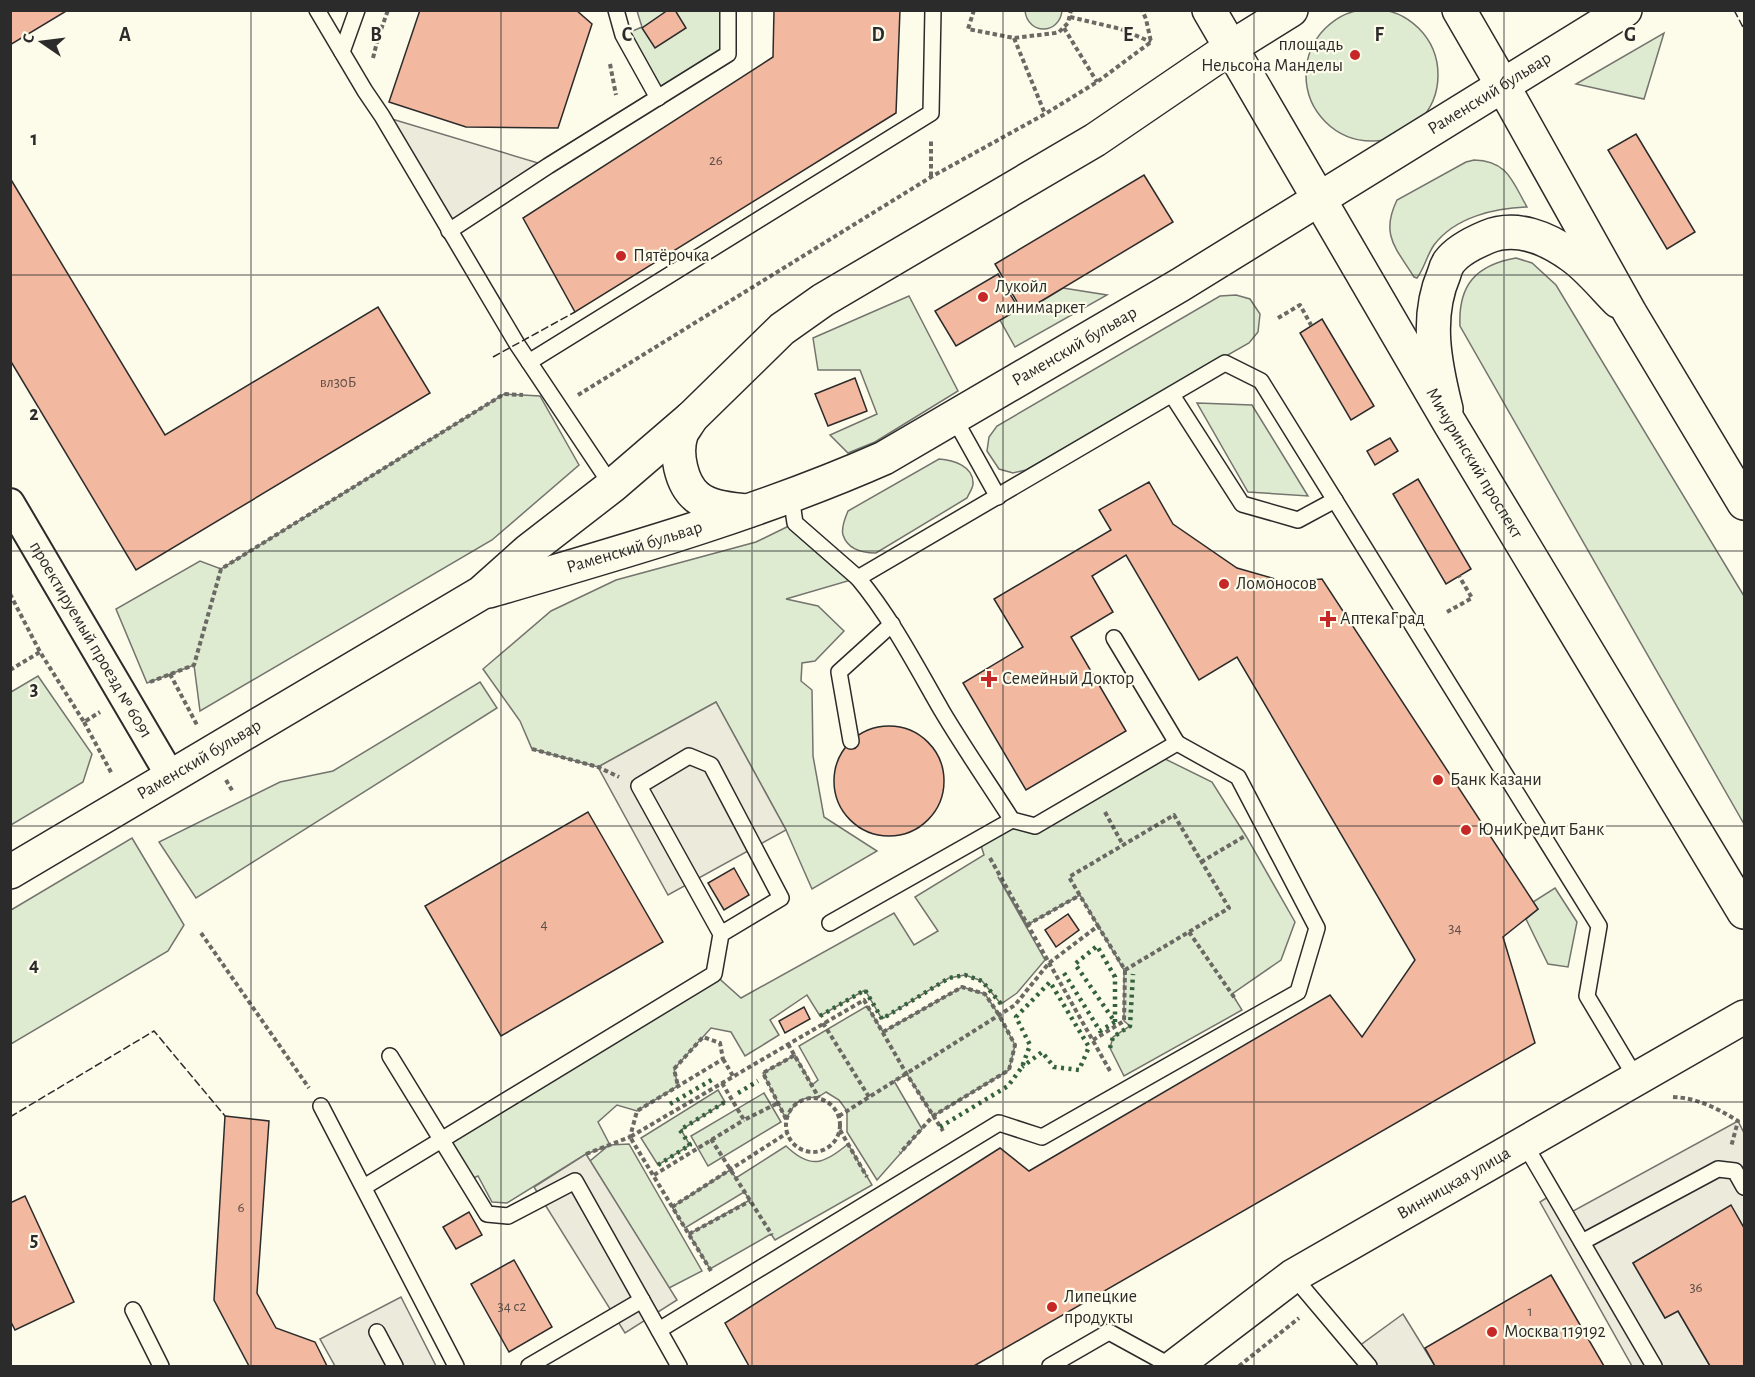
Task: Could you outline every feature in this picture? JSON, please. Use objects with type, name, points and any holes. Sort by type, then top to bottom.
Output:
[{"type":"street","name":"Мичуринский проспект","points":[[1209,10],[1449,422],[1744,912]]},
{"type":"street","name":"Раменский бульвар","points":[[10,872],[481,593],[528,551],[612,486],[691,418],[782,329],[823,300],[1095,140],[1230,48],[1291,10]]},
{"type":"street","points":[[1459,10],[1630,312],[1744,503]]},
{"type":"street","name":"Раменский бульвар","points":[[481,593],[748,511],[884,458],[1170,291],[1625,10]]},
{"type":"street","points":[[1449,422],[1435,366],[1433,314],[1440,284],[1449,261],[1472,243],[1498,232],[1520,231],[1545,240],[1573,256],[1630,312]]},
{"type":"street","points":[[691,418],[681,434],[678,454],[684,479],[697,497],[720,508],[748,511]]},
{"type":"street","name":"проектируемый проезд № 6091","points":[[10,503],[171,777]]},
{"type":"street","name":"Винницкая улица","points":[[1173,1366],[1293,1276],[1744,1017]]},
{"type":"lane","points":[[316,10],[529,362],[612,486]]},
{"type":"lane","points":[[342,52],[357,10]]},
{"type":"lane","points":[[616,10],[623,35],[658,98]]},
{"type":"lane","points":[[449,231],[548,166],[728,54],[728,10]]},
{"type":"lane","points":[[529,362],[931,113],[933,10]]},
{"type":"lane","points":[[858,579],[1225,363],[1261,381],[1599,926],[1587,996],[1636,1078]]},
{"type":"lane","points":[[1172,394],[1242,504],[1298,520],[1335,500]]},
{"type":"lane","points":[[954,418],[999,497]]},
{"type":"lane","points":[[791,496],[795,523],[858,579],[873,596],[892,624],[944,714],[1012,820],[1035,826],[1177,743]]},
{"type":"lane","points":[[851,741],[839,672],[892,624]]},
{"type":"lane","points":[[659,1330],[999,1123],[1042,1137],[1298,992],[1317,928],[1238,777],[1177,743],[1114,638]]},
{"type":"lane","points":[[364,1187],[714,974],[721,934],[639,786],[689,756],[711,765],[781,898],[721,934]]},
{"type":"lane","points":[[831,923],[1012,820]]},
{"type":"lane","points":[[390,1056],[487,1214],[508,1216],[575,1181],[680,1366]]},
{"type":"lane","points":[[321,1106],[456,1366]]},
{"type":"lane","points":[[1524,1143],[1654,1366]]},
{"type":"lane","points":[[1582,1242],[1718,1169],[1735,1171],[1744,1187]]},
{"type":"lane","points":[[1293,1276],[1369,1366]]},
{"type":"lane","points":[[529,1366],[642,1300]]},
{"type":"lane","points":[[133,1310],[161,1366]]},
{"type":"lane","points":[[377,1332],[395,1366]]},
{"type":"lane","points":[[1050,1366],[1109,1332],[1173,1366]]},
{"type":"path","points":[[365,91],[378,38],[388,10]]},
{"type":"path","points":[[974,10],[968,29],[1014,38],[1055,33],[1064,28],[1071,10]]},
{"type":"path","points":[[1070,17],[1121,29],[1151,42]]},
{"type":"path","points":[[1064,28],[1097,82]]},
{"type":"path","points":[[1014,38],[1045,114]]},
{"type":"path","points":[[931,113],[931,177]]},
{"type":"path","points":[[1278,318],[1300,305],[1311,326]]},
{"type":"path","points":[[1447,612],[1472,598],[1459,576]]},
{"type":"path","points":[[10,670],[40,652]]},
{"type":"path","points":[[532,749],[598,767],[639,786]]},
{"type":"path","points":[[1094,792],[1123,845]]},
{"type":"path","points":[[1093,1040],[1124,1021],[1125,970],[1069,877],[1174,815],[1229,908],[1125,970]]},
{"type":"path","points":[[1201,862],[1263,826]]},
{"type":"path","points":[[979,839],[1122,1092]]},
{"type":"path","points":[[1028,925],[1080,895]]},
{"type":"path","points":[[839,1116],[1015,1005],[1049,963],[1098,926]]},
{"type":"path","points":[[1189,932],[1249,1020]]},
{"type":"path","points":[[201,933],[321,1106]]},
{"type":"path","points":[[883,1032],[962,987],[985,994],[999,1015],[1015,1046],[1009,1070],[933,1116]]},
{"type":"path","points":[[586,1154],[630,1137],[864,1000],[906,1073],[955,1150]]},
{"type":"path","points":[[823,1023],[869,1097]]},
{"type":"path","points":[[678,1086],[674,1069],[703,1037],[720,1043],[723,1059],[733,1076]]},
{"type":"path","points":[[788,1044],[819,1098]]},
{"type":"path","points":[[795,1055],[763,1073],[786,1119],[787,1133],[795,1145],[807,1152],[821,1151],[833,1143],[840,1130]]},
{"type":"path","points":[[713,1275],[630,1137],[637,1111],[723,1059]]},
{"type":"path","points":[[722,1083],[744,1120]]},
{"type":"path","points":[[786,1119],[793,1106],[805,1098],[819,1098],[831,1104],[839,1116],[840,1130],[872,1185]]},
{"type":"path","points":[[654,1175],[711,1139],[778,1103]]},
{"type":"path","points":[[672,1207],[787,1133]]},
{"type":"path","points":[[711,1139],[775,1240]]},
{"type":"path","points":[[689,1234],[750,1201]]},
{"type":"green space","points":[[1372,9],[1397,14],[1419,28],[1433,50],[1438,75],[1433,100],[1419,122],[1397,136],[1372,141],[1347,136],[1325,122],[1311,100],[1306,75],[1311,50],[1325,28],[1347,14]]},
{"type":"green space","points":[[637,11],[720,11],[727,19],[728,54],[658,98],[623,35],[642,27]]},
{"type":"green space","points":[[1025,11],[1062,11],[1060,19],[1055,24],[1044,29],[1032,25]]},
{"type":"green space","points":[[1664,33],[1644,99],[1576,84]]},
{"type":"green space","points":[[1485,161],[1502,168],[1513,181],[1527,207],[1489,212],[1453,227],[1434,245],[1417,278],[1414,277],[1396,249],[1390,232],[1392,212],[1397,200],[1466,162]]},
{"type":"green space","points":[[1516,258],[1532,263],[1556,285],[1744,596],[1744,824],[1460,326],[1462,299],[1472,279],[1490,266]]},
{"type":"green space","points":[[1063,288],[1107,295],[1015,347],[1000,320],[1019,309],[1024,312]]},
{"type":"green space","points":[[1236,295],[1250,299],[1260,314],[1258,332],[1249,343],[1026,470],[1013,473],[999,469],[987,451],[989,437],[997,426],[1220,296]]},
{"type":"green space","points":[[909,296],[958,391],[875,442],[848,453],[830,435],[877,414],[860,370],[818,370],[813,338]]},
{"type":"green space","points":[[504,394],[540,396],[579,465],[492,540],[200,711],[194,665],[147,683],[116,609],[200,561],[221,569]]},
{"type":"green space","points":[[1197,403],[1252,405],[1308,496],[1248,492]]},
{"type":"green space","points":[[939,459],[962,465],[970,473],[973,486],[967,498],[876,553],[861,551],[848,544],[843,532],[848,511]]},
{"type":"green space","points":[[795,523],[858,578],[786,599],[818,606],[844,631],[815,661],[802,663],[801,681],[812,690],[813,756],[824,817],[877,851],[812,889],[786,830],[716,702],[598,767],[532,749],[520,721],[483,669],[551,611],[616,580],[756,542]]},
{"type":"green space","points":[[38,676],[92,754],[83,782],[11,825],[11,692]]},
{"type":"green space","points":[[480,682],[497,708],[196,898],[159,842],[280,782],[333,771]]},
{"type":"green space","points":[[1157,755],[1212,782],[1295,922],[1281,960],[1232,994],[1242,1010],[1124,1076],[1110,1048],[1113,1037],[1130,1026],[1124,1021],[1124,970],[1080,895],[1027,925],[998,877],[1045,960],[1017,993],[1001,1004],[982,981],[965,975],[949,978],[882,1019],[865,990],[820,1016],[807,995],[770,1020],[779,1035],[745,1056],[731,1032],[711,1028],[674,1069],[678,1086],[637,1111],[617,1105],[598,1122],[610,1145],[629,1144],[702,1271],[669,1288],[590,1161],[608,1146],[586,1154],[507,1203],[492,1202],[478,1176],[466,1181],[441,1140],[714,974],[741,998],[894,913],[914,945],[938,931],[915,897],[984,855],[979,839],[1012,820],[1036,826]]},
{"type":"green space","points":[[132,838],[184,925],[168,951],[11,1044],[11,910]]},
{"type":"green space","points":[[1555,888],[1577,922],[1568,967],[1548,964],[1526,919],[1538,909],[1533,902]]},
{"type":"green space","points":[[962,987],[985,994],[999,1015],[1015,1045],[1009,1070],[933,1116],[907,1074],[894,1081],[922,1129],[877,1180],[847,1132],[847,1111],[839,1100],[826,1092],[803,1099],[794,1106],[786,1119],[763,1073],[795,1055],[812,1085],[818,1080],[799,1046],[867,1006],[883,1032]]},
{"type":"green space","points":[[718,1090],[725,1102],[681,1130],[690,1145],[658,1165],[641,1138]]},
{"type":"green space","points":[[764,1093],[781,1122],[708,1166],[691,1136]]},
{"type":"green space","points":[[848,1144],[872,1185],[775,1240],[771,1234],[710,1269],[689,1234],[750,1200],[744,1192],[685,1228],[672,1207],[730,1170],[736,1178],[786,1146],[803,1159],[817,1162],[832,1156]]},
{"type":"shaded area","points":[[382,116],[548,166],[449,231]]},
{"type":"shaded area","points":[[716,702],[786,830],[668,895],[598,767]]},
{"type":"shaded area","points":[[1738,1121],[1744,1133],[1744,1228],[1731,1206],[1633,1263],[1665,1318],[1678,1311],[1710,1366],[1632,1366],[1540,1202],[1554,1193],[1566,1215]]},
{"type":"shaded area","points":[[586,1154],[677,1300],[625,1333],[534,1187]]},
{"type":"shaded area","points":[[401,1297],[436,1366],[335,1366],[320,1339]]},
{"type":"shaded area","points":[[1403,1314],[1435,1366],[1369,1366],[1355,1349]]},
{"type":"building","points":[[10,10],[68,10],[10,45]]},
{"type":"building","points":[[420,10],[576,10],[592,24],[558,128],[466,127],[389,102]]},
{"type":"building","points":[[668,10],[675,10],[686,28],[655,48],[642,28]]},
{"type":"building","points":[[774,10],[900,10],[896,113],[575,312],[523,218],[773,57]]},
{"type":"building","points":[[1636,134],[1695,232],[1667,249],[1608,150]]},
{"type":"building","points":[[1144,175],[1173,222],[1023,312],[995,264]]},
{"type":"building","points":[[10,178],[165,435],[378,307],[430,393],[136,570],[10,360]]},
{"type":"building","points":[[998,274],[1019,309],[956,346],[935,311]]},
{"type":"building","points":[[1322,319],[1374,406],[1351,420],[1300,333]]},
{"type":"building","points":[[855,378],[867,411],[828,426],[815,394]]},
{"type":"building","points":[[1390,438],[1398,451],[1375,465],[1367,451]]},
{"type":"building","points":[[1418,479],[1471,569],[1446,584],[1393,494]]},
{"type":"building","points":[[1149,482],[1173,524],[1237,568],[1286,582],[1322,579],[1538,909],[1503,937],[1535,1043],[974,1366],[749,1366],[725,1323],[1000,1148],[1029,1171],[1330,995],[1362,1037],[1415,960],[1237,657],[1199,680],[1126,555],[1092,576],[1113,612],[1071,637],[1126,731],[1026,790],[963,683],[1023,647],[994,599],[1111,530],[1099,510]]},
{"type":"building","points":[[889,726],[910,730],[928,742],[940,760],[944,781],[940,802],[928,820],[910,832],[889,836],[868,832],[850,820],[838,802],[834,781],[838,760],[850,742],[868,730]]},
{"type":"building","points":[[588,812],[663,942],[501,1036],[425,906]]},
{"type":"building","points":[[734,868],[749,895],[724,910],[708,883]]},
{"type":"building","points":[[1068,914],[1079,930],[1056,947],[1045,930]]},
{"type":"building","points":[[804,1007],[810,1019],[785,1033],[779,1021]]},
{"type":"building","points":[[225,1116],[269,1121],[257,1293],[276,1328],[315,1342],[327,1366],[249,1366],[214,1300]]},
{"type":"building","points":[[25,1196],[74,1302],[15,1330],[10,1320],[10,1203]]},
{"type":"building","points":[[1731,1205],[1744,1228],[1744,1366],[1710,1366],[1678,1311],[1665,1318],[1633,1263]]},
{"type":"building","points":[[469,1212],[482,1235],[456,1249],[443,1227]]},
{"type":"building","points":[[514,1260],[552,1327],[509,1352],[471,1284]]},
{"type":"building","points":[[1551,1275],[1604,1366],[1435,1366],[1425,1348]]},
{"type":"hedge","points":[[1064,973],[1100,1031],[1115,1022],[1075,964],[1097,946],[1115,977],[1115,1022]]},
{"type":"hedge","points":[[1110,1048],[1113,1037],[1130,1026],[1133,974]]},
{"type":"hedge","points":[[820,1016],[865,990],[882,1019],[949,978],[965,975],[982,981],[1001,1004]]},
{"type":"hedge","points":[[940,1127],[1008,1086],[1022,1067],[1030,1045],[1016,1017],[1050,982],[1089,1047],[1079,1070],[1054,1067],[1042,1052],[1022,1067]]},
{"type":"hedge","points":[[670,1104],[715,1078]]},
{"type":"hedge","points":[[738,1093],[758,1081]]},
{"type":"hedge","points":[[658,1165],[690,1145],[680,1130],[725,1102]]},
{"type":"fence","points":[[1734,10],[1744,29]]},
{"type":"fence","points":[[493,357],[575,312]]},
{"type":"fence","points":[[10,1117],[154,1031],[225,1116]]},
{"type":"place","name":"площадь Нельсона Манделы","points":[[1355,55]]},
{"type":"place","name":"Пятёрочка","points":[[621,256]]},
{"type":"place","name":"Лукойл минимаркет","points":[[983,297]]},
{"type":"place","name":"Ломоносов","points":[[1224,584]]},
{"type":"place","name":"АптекаГрад","points":[[1328,619]]},
{"type":"place","name":"Семейный Доктор","points":[[989,679]]},
{"type":"place","name":"Банк Казани","points":[[1438,780]]},
{"type":"place","name":"ЮниКредит Банк","points":[[1466,830]]},
{"type":"place","name":"Липецкие продукты","points":[[1052,1307]]},
{"type":"place","name":"Москва 119192","points":[[1492,1332]]}]
